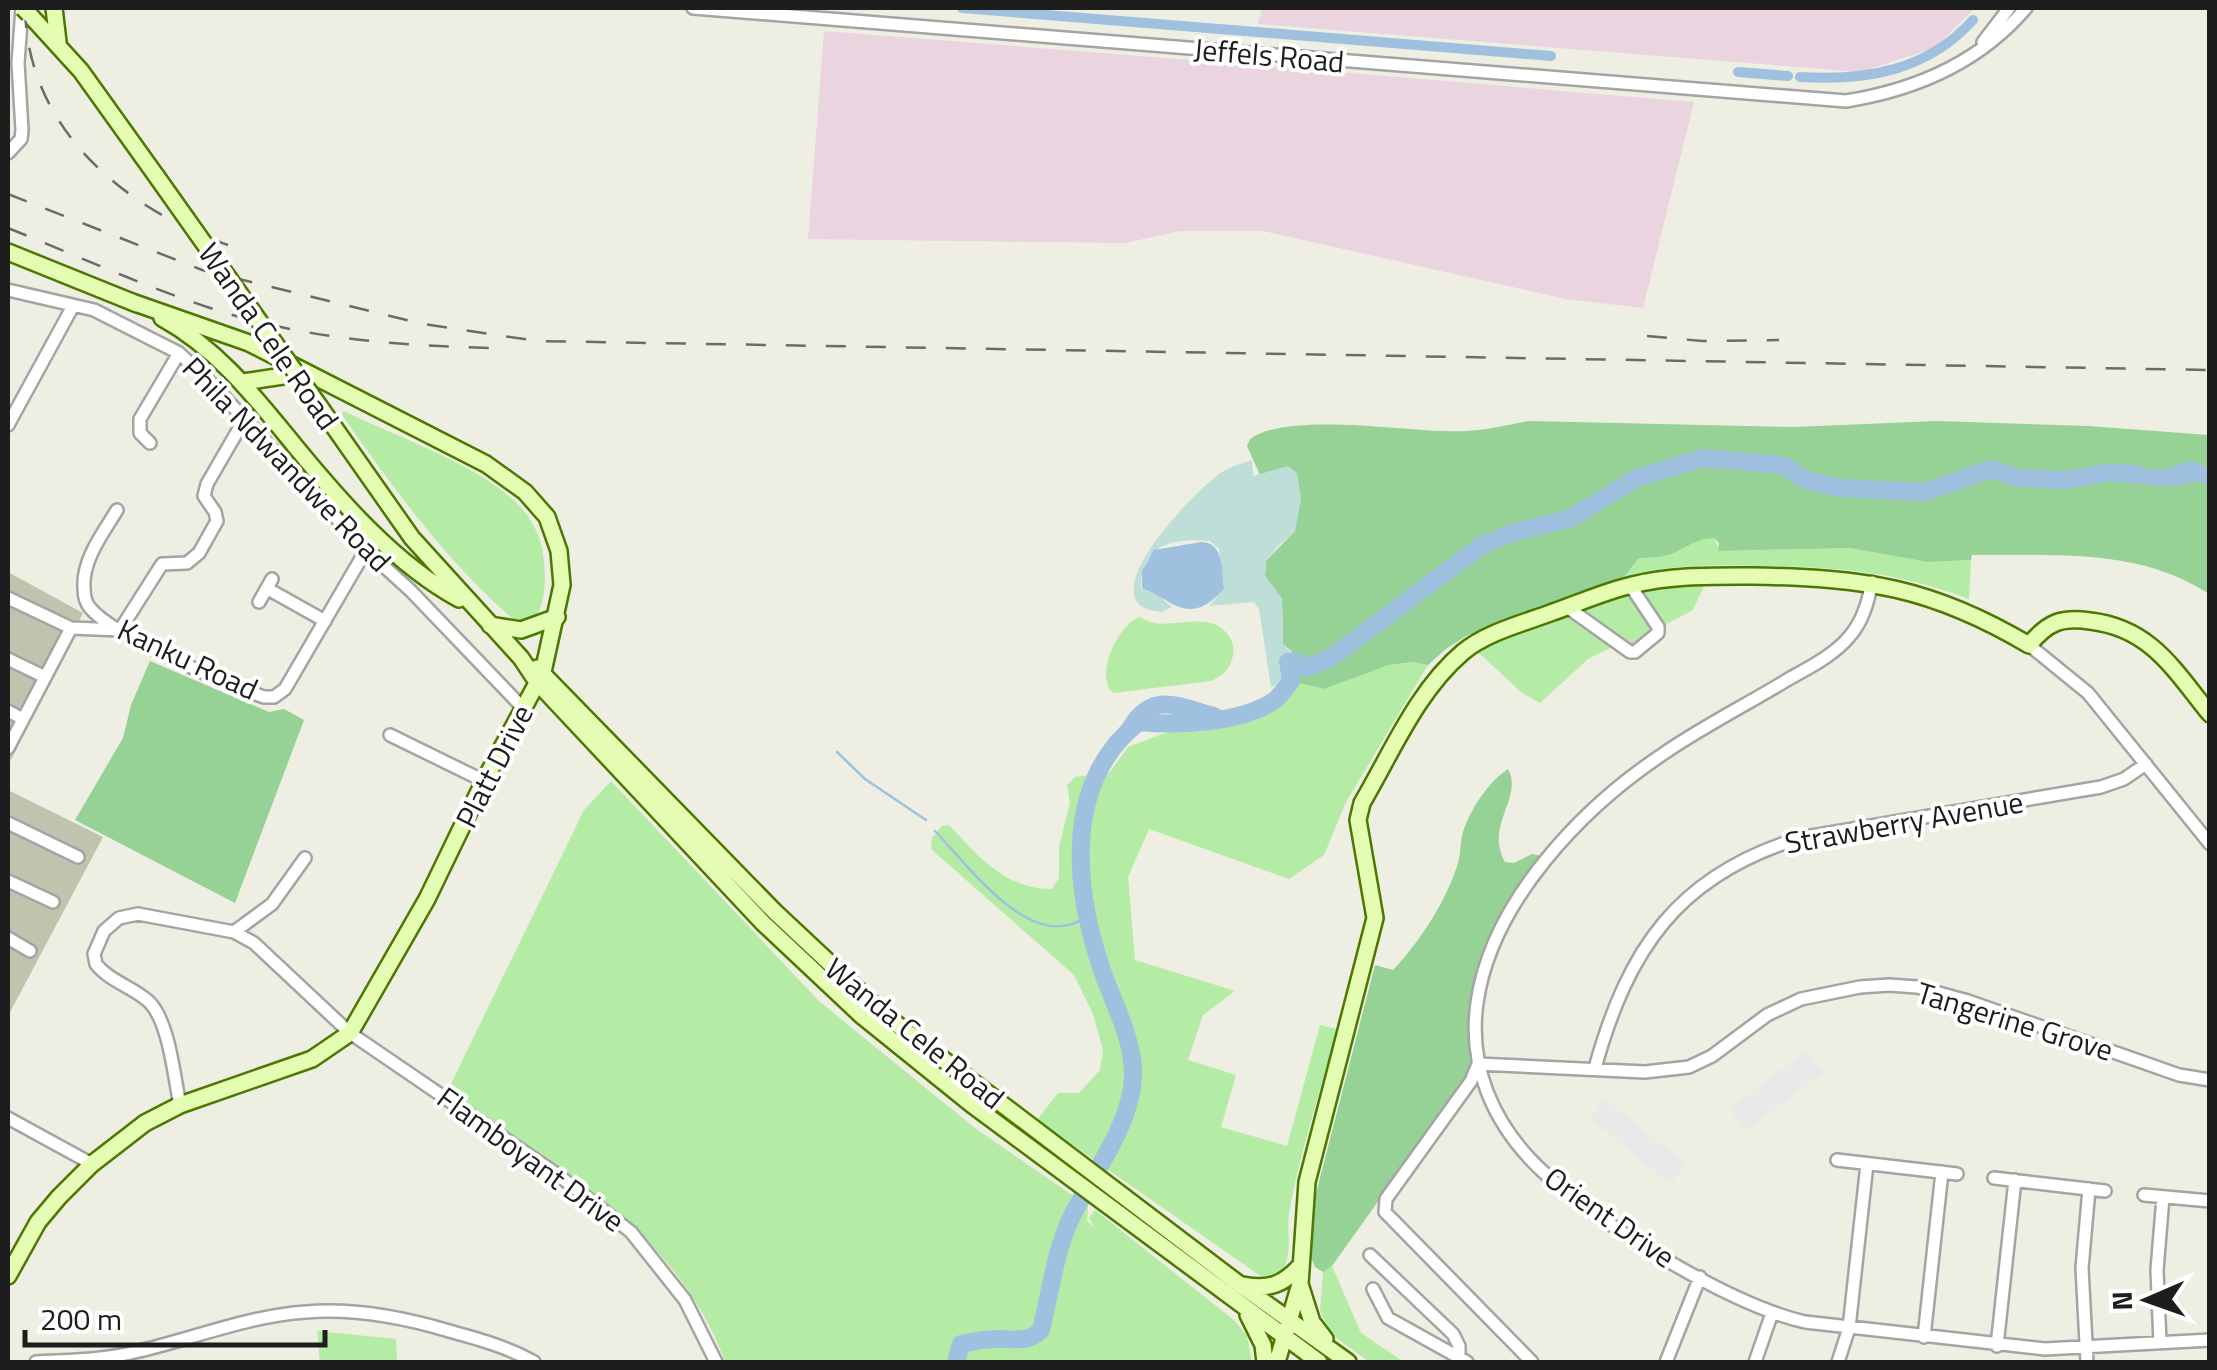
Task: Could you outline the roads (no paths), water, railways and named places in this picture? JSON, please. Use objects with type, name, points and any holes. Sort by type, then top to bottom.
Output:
[{"type":"street","points":[[54,8],[58,42]]},
{"type":"street","name":"Jeffels Road","points":[[692,8],[1846,101],[1902,90],[1944,72],[1978,49]]},
{"type":"street","points":[[1978,49],[2010,8]]},
{"type":"street","points":[[1978,49],[2026,8]]},
{"type":"street","points":[[8,153],[21,139],[18,63],[29,12]]},
{"type":"street","name":"Wanda Cele Road","points":[[29,12],[58,42],[157,176],[412,538],[697,855],[825,983],[906,1054],[1104,1194],[1240,1305],[1319,1362]]},
{"type":"street","name":"Phila Ndwandwe Road","points":[[8,252],[132,302],[200,343],[243,382],[365,523],[428,579],[472,606]]},
{"type":"street","name":"Phila Ndwandwe Road","points":[[8,290],[94,310],[179,352],[522,708]]},
{"type":"street","name":"Platt Drive","points":[[8,1276],[38,1222],[92,1164],[145,1123],[180,1104],[312,1059],[350,1033],[427,898],[540,677],[562,585],[559,552],[547,517],[525,492],[486,464],[249,344],[132,302]]},
{"type":"street","points":[[8,425],[73,306]]},
{"type":"street","points":[[150,443],[140,433],[140,419],[179,352]]},
{"type":"street","name":"Phila Ndwandwe Road","points":[[243,382],[304,373]]},
{"type":"street","points":[[8,598],[71,628],[120,630],[162,564],[193,561],[206,541],[217,517],[205,500],[207,484],[244,420]]},
{"type":"street","name":"Kanku Road","points":[[117,510],[92,551],[84,574],[84,591],[91,610],[120,630],[264,697],[274,698],[325,620]]},
{"type":"street","points":[[258,602],[270,584],[325,620],[366,550]]},
{"type":"street","points":[[1277,1362],[1300,1284],[1307,1182],[1376,918],[1358,820],[1362,803],[1440,673],[1467,649],[1630,585],[1684,575],[1832,577],[1872,582],[1944,601],[1985,618],[2029,644],[2088,694],[2210,844]]},
{"type":"street","name":"Orient Drive","points":[[1872,582],[1864,613],[1838,648],[1664,753],[1623,783],[1562,841],[1515,905],[1488,962],[1476,1015],[1478,1064],[1489,1099],[1504,1130],[1545,1174],[1627,1236],[1772,1314],[1849,1328],[2045,1349],[2210,1340]]},
{"type":"street","points":[[1567,607],[1635,652],[1658,633],[1658,627],[1630,585]]},
{"type":"street","points":[[490,625],[522,630],[557,616]]},
{"type":"street","points":[[2029,644],[2048,623],[2059,620],[2123,628],[2150,643],[2210,714]]},
{"type":"street","points":[[8,748],[71,628]]},
{"type":"street","points":[[8,659],[45,677]]},
{"type":"street","points":[[8,711],[23,719]]},
{"type":"street","points":[[390,735],[484,781]]},
{"type":"street","name":"Strawberry Avenue","points":[[1595,1068],[1628,973],[1660,925],[1699,887],[1732,866],[1800,838],[2102,787],[2124,779],[2146,764]]},
{"type":"street","points":[[8,823],[78,857]]},
{"type":"street","points":[[180,1104],[158,1012],[141,995],[102,972],[94,954],[98,940],[120,918],[138,914],[234,932],[272,904],[305,858]]},
{"type":"street","points":[[8,881],[53,902]]},
{"type":"street","name":"Flamboyant Drive","points":[[234,932],[254,943],[350,1033],[558,1175],[631,1232],[686,1300],[716,1362]]},
{"type":"street","points":[[8,938],[30,951]]},
{"type":"street","name":"Tangerine Grove","points":[[1478,1064],[1645,1072],[1689,1067],[1712,1056],[1767,1015],[1801,999],[1860,987],[1889,986],[1940,992],[2179,1075],[2210,1080]]},
{"type":"street","points":[[1478,1064],[1471,1081],[1386,1198],[1384,1212],[1532,1362]]},
{"type":"street","points":[[8,1118],[92,1164]]},
{"type":"street","points":[[1837,1160],[1957,1174]]},
{"type":"street","points":[[1838,1362],[1849,1328],[1868,1164]]},
{"type":"street","points":[[1924,1337],[1942,1172]]},
{"type":"street","points":[[1994,1178],[2106,1191]]},
{"type":"street","points":[[1998,1346],[2015,1180]]},
{"type":"street","points":[[2087,1362],[2082,1268],[2089,1189]]},
{"type":"street","name":"Wanda Cele Road","points":[[1104,1194],[1342,1358]]},
{"type":"street","points":[[2144,1195],[2210,1202]]},
{"type":"street","points":[[2160,1343],[2157,1270],[2163,1197]]},
{"type":"street","points":[[1370,1255],[1453,1334],[1463,1360]]},
{"type":"street","points":[[1239,1284],[1272,1287],[1302,1265]]},
{"type":"street","points":[[1666,1362],[1704,1278]]},
{"type":"street","points":[[1674,1362],[1704,1278]]},
{"type":"street","points":[[1300,1284],[1312,1322],[1342,1358]]},
{"type":"street","points":[[1372,1289],[1388,1318],[1463,1360]]},
{"type":"street","points":[[1240,1305],[1263,1344],[1265,1362]]},
{"type":"street","points":[[36,1362],[138,1357],[227,1326],[286,1314],[327,1311],[378,1314],[418,1322],[500,1346],[534,1362]]},
{"type":"street","points":[[1755,1362],[1772,1314]]},
{"type":"waterway","points":[[962,8],[1551,56]]},
{"type":"waterway","points":[[1800,77],[1848,77],[1894,69],[1936,51],[1973,20]]},
{"type":"waterway","points":[[1738,72],[1788,76]]},
{"type":"waterway","points":[[956,1362],[961,1344],[1025,1339],[1041,1330],[1065,1233],[1126,1113],[1132,1062],[1127,1036],[1093,941],[1081,873],[1081,839],[1086,806],[1097,775],[1114,747],[1139,722],[1209,721],[1262,708],[1275,700],[1291,681],[1288,662],[1295,661],[1307,668],[1332,657],[1482,545],[1515,532],[1569,519],[1637,478],[1702,458],[1782,465],[1806,480],[1839,488],[1925,492],[1991,469],[2017,478],[2066,480],[2110,472],[2140,475]]},
{"type":"waterway","points":[[1131,727],[1140,715],[1159,705],[1180,706],[1214,716]]},
{"type":"waterway","points":[[837,752],[865,779],[926,820]]},
{"type":"waterway","points":[[935,831],[984,884],[1024,916],[1045,925],[1066,926],[1087,916]]},
{"type":"railway","points":[[25,8],[30,51],[43,90],[62,126],[88,158],[152,209],[228,245]]},
{"type":"railway","points":[[8,194],[202,270],[423,324],[537,341],[2210,370]]},
{"type":"railway","points":[[8,228],[178,297],[268,324],[364,340],[493,348]]},
{"type":"railway","points":[[1647,336],[1702,341],[1779,340]]}]
